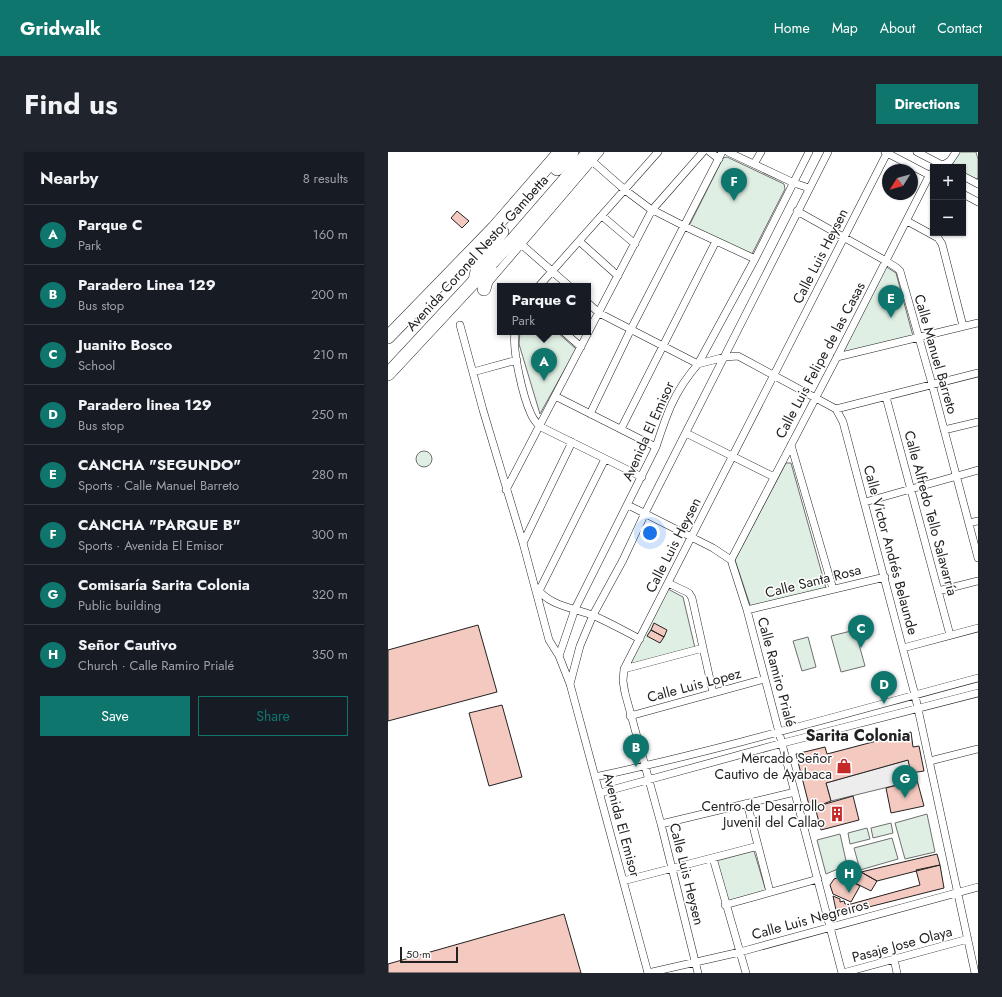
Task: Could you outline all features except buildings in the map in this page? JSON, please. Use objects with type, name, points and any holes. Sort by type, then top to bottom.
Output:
[{"type":"highway","name":"Avenida Coronel Nestor Gambetta","points":[[388,337],[494,228],[560,152]]},
{"type":"highway","points":[[479,284],[479,263],[484,254],[572,152]]},
{"type":"highway","name":"Avenida Coronel Nestor Gambetta","points":[[388,374],[479,284],[493,261],[590,157]]},
{"type":"street","points":[[479,284],[521,244],[590,157],[600,152]]},
{"type":"street","points":[[542,283],[658,152]]},
{"type":"street","points":[[591,328],[652,210],[703,152]]},
{"type":"street","points":[[590,414],[631,329],[721,155],[710,152]]},
{"type":"street","points":[[728,152],[794,183],[809,188]]},
{"type":"street","points":[[754,164],[761,152]]},
{"type":"street","name":"Avenida El Emisor","points":[[570,684],[580,646],[593,615],[623,560],[645,513],[828,152]]},
{"type":"street","points":[[886,152],[930,174]]},
{"type":"street","name":"Calle Luis Heysen","points":[[698,973],[661,824],[630,716],[623,681],[624,669],[886,152]]},
{"type":"street","points":[[917,152],[939,164]]},
{"type":"street","points":[[946,164],[950,161],[956,152]]},
{"type":"street","name":"Avenida El Emisor","points":[[648,973],[570,684],[559,656],[575,609],[642,477],[656,447],[675,395],[698,364],[755,259],[808,153]]},
{"type":"street","points":[[590,157],[625,190],[652,210],[755,259]]},
{"type":"street","points":[[966,178],[978,184]]},
{"type":"street","name":"Calle Luis Felipe de las Casas","points":[[731,560],[930,179]]},
{"type":"street","points":[[966,196],[978,202]]},
{"type":"street","name":"Calle Manuel Barreto","points":[[797,211],[886,261],[900,271],[932,384],[978,558]]},
{"type":"street","points":[[602,216],[635,244]]},
{"type":"street","points":[[907,221],[938,238],[942,244],[963,326]]},
{"type":"street","points":[[579,241],[618,276]]},
{"type":"street","points":[[621,429],[716,241]]},
{"type":"street","points":[[521,244],[566,283]]},
{"type":"street","points":[[591,305],[599,313],[698,364],[725,356],[738,356],[836,409],[978,373]]},
{"type":"street","points":[[837,357],[978,323]]},
{"type":"street","points":[[460,324],[506,490],[523,543],[549,640],[559,656]]},
{"type":"street","points":[[515,335],[514,346],[524,394],[534,421],[540,426],[642,477]]},
{"type":"street","points":[[567,335],[581,347]]},
{"type":"street","points":[[506,490],[587,335]]},
{"type":"street","points":[[473,372],[517,360]]},
{"type":"street","points":[[555,396],[656,447]]},
{"type":"street","name":"Calle Alfredo Tello Salavarría","points":[[886,397],[912,489],[950,635]]},
{"type":"street","name":"Calle Victor Andrés Belaunde","points":[[836,409],[843,422],[866,502],[915,695],[959,892],[975,973]]},
{"type":"street","points":[[944,430],[978,422]]},
{"type":"street","points":[[686,433],[774,476]]},
{"type":"street","points":[[523,543],[572,442]]},
{"type":"street","points":[[791,445],[833,589]]},
{"type":"street","points":[[539,591],[605,459]]},
{"type":"street","points":[[866,502],[978,470]]},
{"type":"street","points":[[628,505],[713,548],[731,560]]},
{"type":"street","points":[[969,523],[978,520]]},
{"type":"street","name":"Calle Ramiro Prialé","points":[[731,560],[747,610],[764,679],[783,743],[843,973]]},
{"type":"street","name":"Calle Santa Rosa","points":[[747,610],[885,577]]},
{"type":"street","points":[[938,591],[978,581]]},
{"type":"street","points":[[533,582],[539,591],[557,603],[593,615],[640,639]]},
{"type":"street","points":[[668,583],[689,593],[692,598],[713,693]]},
{"type":"street","points":[[903,648],[978,628]]},
{"type":"street","points":[[624,669],[703,648]]},
{"type":"street","points":[[595,777],[779,733],[978,678]]},
{"type":"street","name":"Calle Luis Lopez","points":[[630,716],[764,679]]},
{"type":"street","points":[[600,793],[978,692]]},
{"type":"street","points":[[930,761],[978,749]]},
{"type":"street","points":[[661,824],[795,792]]},
{"type":"street","points":[[747,803],[770,892]]},
{"type":"street","points":[[623,881],[758,846]]},
{"type":"street","points":[[713,858],[725,905],[746,973]]},
{"type":"street","points":[[725,905],[818,879]]},
{"type":"street","name":"Calle Luis Negreiros","points":[[648,973],[740,952],[978,887]]},
{"type":"street","name":"Pasaje Jose Olaya","points":[[843,973],[968,939]]},
{"type":"street","points":[[894,959],[897,973]]},
{"type":"green space","points":[[958,152],[976,152],[978,159],[978,178],[977,179],[966,174],[966,164],[952,164]]},
{"type":"green space","points":[[727,157],[784,184],[785,189],[752,254],[689,226],[723,158]]},
{"type":"green space","points":[[885,266],[896,273],[913,336],[841,353]]},
{"type":"green space","points":[[520,335],[560,335],[576,349],[540,414],[519,344]]},
{"type":"green space","points":[[424,451],[430,453],[432,459],[430,465],[424,467],[418,465],[416,459],[418,453]]},
{"type":"green space","points":[[786,463],[791,463],[826,588],[751,608],[735,560]]},
{"type":"green space","points":[[668,589],[683,597],[695,648],[633,664],[631,662]]},
{"type":"green space","points":[[855,630],[865,666],[841,672],[831,636]]},
{"type":"green space","points":[[808,637],[816,667],[802,671],[793,641]]},
{"type":"green space","points":[[927,814],[935,852],[905,859],[895,823]]},
{"type":"green space","points":[[891,823],[893,833],[873,838],[871,828]]},
{"type":"green space","points":[[867,828],[870,839],[850,844],[848,833]]},
{"type":"green space","points":[[840,834],[847,865],[826,874],[817,840]]},
{"type":"green space","points":[[892,838],[898,859],[860,870],[854,848]]},
{"type":"green space","points":[[754,851],[766,891],[726,903],[716,861]]},
{"type":"shaded area","points":[[908,760],[915,771],[917,780],[831,801],[826,783]]},
{"type":"place","name":"CANCHA \"PARQUE B\"","points":[[734,201]]},
{"type":"place","name":"CANCHA \"SEGUNDO\"","points":[[891,318]]},
{"type":"place","name":"Parque C","points":[[544,381]]},
{"type":"place","name":"Juanito Bosco","points":[[861,648]]},
{"type":"place","name":"Paradero linea 129","points":[[884,704]]},
{"type":"place","name":"Mercado Señor Cautivo de Ayabaca","points":[[844,766]]},
{"type":"place","name":"Paradero Linea 129","points":[[636,767]]},
{"type":"place","name":"Comisaría Sarita Colonia","points":[[905,798]]},
{"type":"place","name":"Centro de Desarrollo Juvenil del Callao","points":[[837,814]]},
{"type":"place","name":"Señor Cautivo","points":[[849,893]]},
{"type":"district","name":"Sarita Colonia","points":[[858,735]]}]
